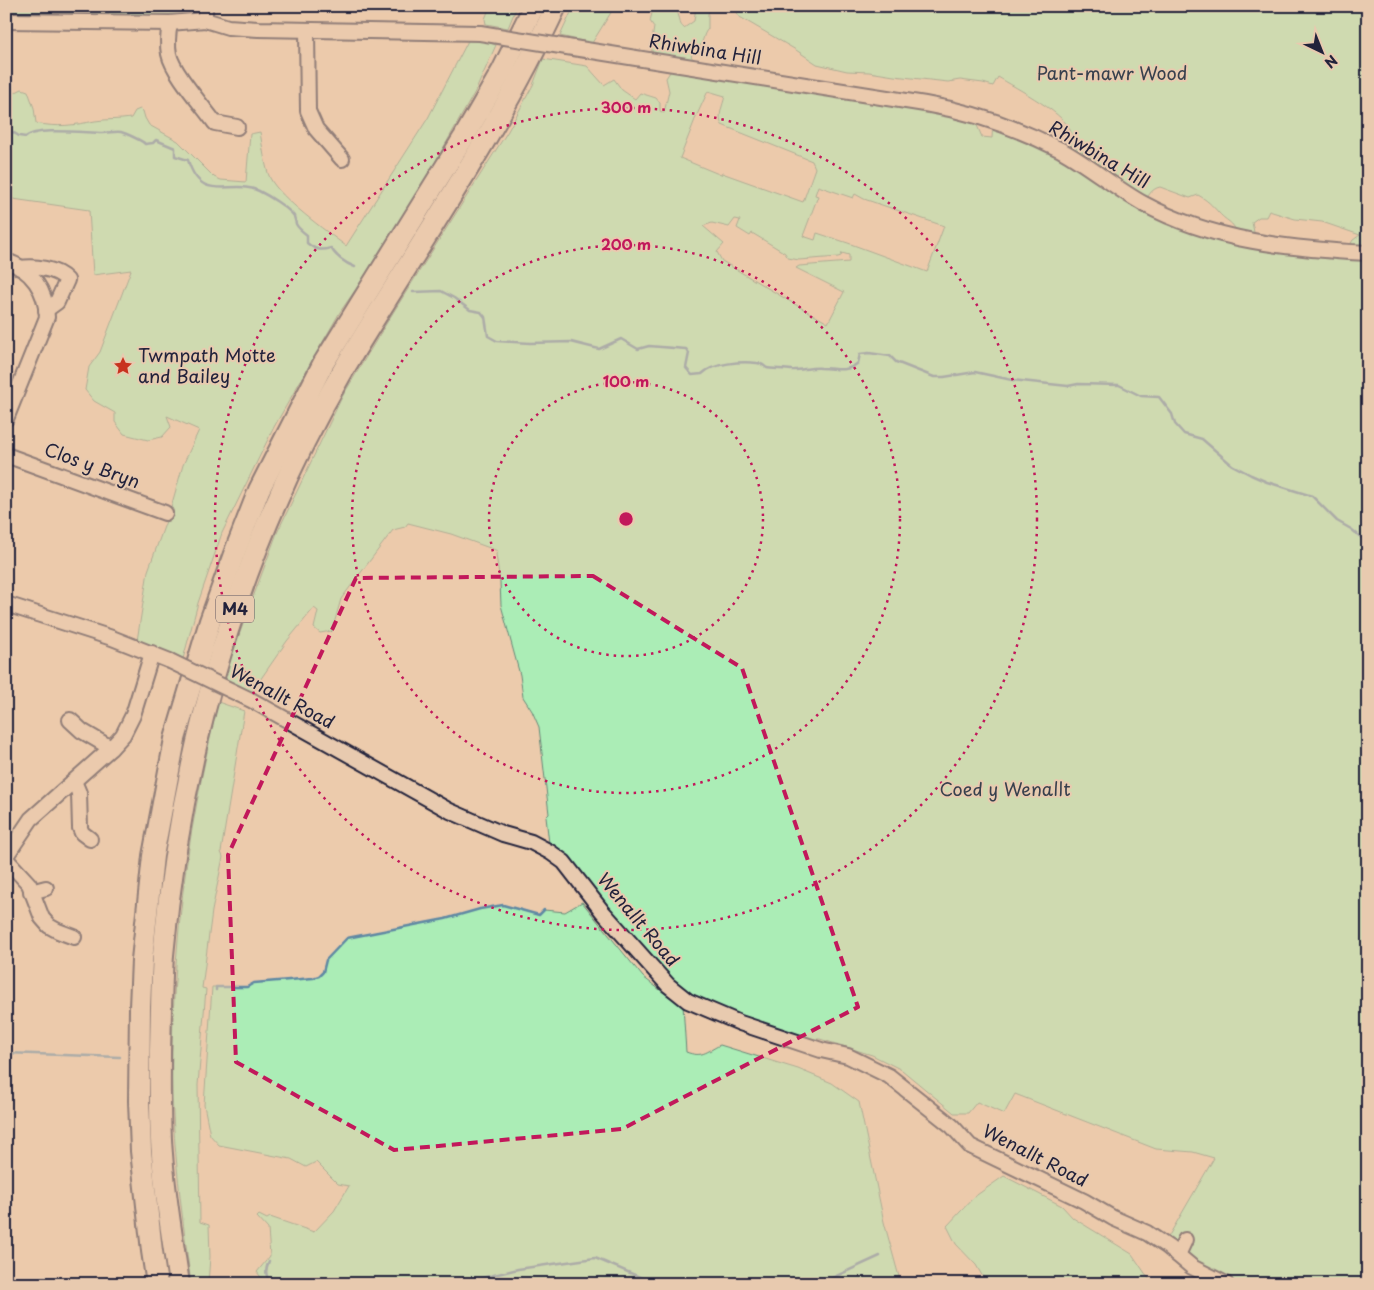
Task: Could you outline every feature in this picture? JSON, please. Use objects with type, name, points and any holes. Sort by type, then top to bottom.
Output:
[{"type":"highway","name":"M4","points":[[158,1284],[152,1251],[141,1151],[139,1101],[140,1007],[142,960],[153,856],[175,738],[210,621],[259,490],[323,364],[464,137],[502,71],[534,6]]},
{"type":"highway","name":"M4","points":[[179,1284],[162,1154],[160,1094],[163,956],[175,856],[182,818],[199,734],[224,640],[237,601],[269,520],[316,419],[341,373],[486,140],[543,35],[556,6]]},
{"type":"street","points":[[205,6],[206,20]]},
{"type":"street","name":"Rhiwbina Hill","points":[[6,21],[170,23],[206,20],[239,28],[480,33],[915,102],[973,114],[1001,124],[1062,151],[1144,204],[1198,227],[1250,240],[1313,250],[1368,253]]},
{"type":"street","points":[[170,23],[167,37],[169,56],[180,76],[215,123],[237,127]]},
{"type":"street","points":[[307,30],[308,111],[316,129],[342,160]]},
{"type":"street","points":[[6,261],[29,274],[41,289],[47,317],[6,419]]},
{"type":"street","points":[[20,268],[33,266],[62,274],[67,280],[57,302],[46,310]]},
{"type":"street","name":"Clos y Bryn","points":[[6,455],[165,513]]},
{"type":"street","name":"Wenallt Road","points":[[6,604],[112,638],[170,661],[253,701],[450,811],[503,834],[530,842],[550,852],[564,862],[602,911],[662,978],[688,1001],[740,1023],[820,1050],[848,1056],[889,1076],[952,1126],[970,1146],[1084,1201],[1113,1218],[1147,1233],[1192,1267],[1226,1284]]},
{"type":"street","points":[[74,937],[58,932],[42,918],[29,884],[6,857],[31,819],[111,748],[123,735],[128,727],[152,653]]},
{"type":"street","points":[[70,720],[82,731],[111,748]]},
{"type":"street","points":[[74,781],[79,793],[80,828],[82,833],[90,839]]},
{"type":"street","points":[[31,892],[46,888]]},
{"type":"street","points":[[1178,1255],[1186,1240]]},
{"type":"highlighted area","points":[[593,576],[742,668],[858,1007],[622,1129],[394,1150],[236,1062],[228,855],[356,578]]},
{"type":"green space","points":[[6,6],[190,6],[185,10],[187,22],[6,21]]},
{"type":"green space","points":[[490,6],[517,6],[508,28],[486,24],[485,19]]},
{"type":"green space","points":[[574,6],[615,6],[592,43],[560,36]]},
{"type":"green space","points":[[650,6],[671,7],[675,9],[684,28],[694,21],[696,6],[711,6],[708,14],[708,29],[700,46],[691,56],[696,63],[925,104],[976,123],[982,137],[992,138],[993,121],[1062,151],[1071,136],[1069,127],[1040,102],[998,77],[993,86],[960,80],[948,82],[847,71],[817,64],[738,16],[737,11],[731,6],[1368,6],[1368,1284],[1237,1284],[1196,1260],[1181,1247],[1167,1239],[1214,1158],[1193,1152],[1156,1149],[1015,1094],[1004,1114],[977,1102],[968,1113],[954,1113],[902,1070],[872,1055],[820,1039],[788,1039],[688,1001],[550,852],[546,817],[549,814],[539,727],[523,697],[520,675],[501,605],[496,554],[498,551],[451,534],[408,523],[405,527],[393,530],[341,599],[332,631],[320,633],[314,628],[318,611],[314,608],[287,641],[251,693],[223,678],[277,533],[342,397],[508,131],[533,85],[543,59],[587,66],[604,85],[614,79],[622,90],[635,99],[640,93],[656,98],[660,103],[660,111],[664,113],[669,91],[666,78],[670,72],[657,69],[651,47],[654,27],[650,21],[652,13]],"holes":[[[708,91],[725,96],[720,115],[722,125],[812,161],[815,168],[803,202],[722,173],[721,175],[680,158]],[[818,186],[853,198],[855,194],[864,199],[944,226],[927,272],[817,233],[815,240],[803,236],[818,196],[815,195]],[[1160,187],[1190,198],[1198,195],[1233,225],[1238,237],[1144,204],[1154,189]],[[1269,211],[1295,219],[1322,222],[1360,235],[1353,240],[1348,248],[1250,240],[1254,232],[1252,222],[1259,217],[1266,217]],[[735,219],[740,220],[737,228],[750,236],[752,233],[785,253],[788,258],[799,260],[838,257],[842,253],[849,255],[849,262],[799,266],[796,268],[844,292],[828,323],[722,261],[717,252],[724,244],[703,226],[712,223],[729,227]]]},
{"type":"green space","points":[[470,37],[496,45],[476,90],[419,191],[386,246],[340,312],[274,427],[222,533],[198,603],[183,659],[137,641],[148,571],[171,507],[183,465],[199,430],[167,416],[171,427],[162,437],[148,440],[124,434],[115,422],[115,413],[94,401],[85,390],[89,367],[100,352],[131,270],[93,275],[89,210],[6,198],[6,97],[22,89],[28,91],[34,108],[36,123],[51,125],[80,124],[100,120],[131,118],[135,111],[140,109],[143,111],[149,125],[178,141],[214,177],[221,180],[246,182],[250,134],[260,132],[267,168],[275,186],[304,214],[346,246],[428,118]]},
{"type":"green space","points":[[218,702],[244,711],[221,852],[223,857],[212,911],[202,988],[206,989],[198,1085],[200,1222],[209,1225],[210,1257],[208,1284],[191,1284],[174,1138],[172,1079],[173,1019],[179,926],[191,833]]},
{"type":"green space","points":[[582,902],[643,977],[683,1005],[686,1052],[700,1054],[720,1045],[798,1069],[832,1083],[859,1102],[884,1222],[901,1284],[266,1284],[257,1272],[270,1256],[268,1229],[257,1217],[259,1215],[267,1219],[270,1217],[314,1232],[334,1211],[349,1186],[338,1184],[316,1162],[306,1167],[291,1159],[219,1145],[210,1135],[204,1105],[212,987],[247,987],[254,983],[319,976],[323,972],[326,960],[347,938],[445,919],[480,909],[503,905],[539,915],[544,910],[565,912]]},
{"type":"green space","points":[[1004,1176],[1062,1206],[1073,1218],[1132,1254],[1151,1282],[1167,1284],[987,1284],[976,1265],[956,1244],[947,1226],[974,1197]]},
{"type":"waterway","points":[[6,128],[19,136],[26,137],[31,134],[50,131],[119,132],[134,137],[145,144],[153,143],[156,140],[175,148],[175,156],[188,160],[194,174],[201,182],[218,188],[249,188],[273,199],[294,216],[296,224],[307,235],[307,243],[318,249],[331,248],[342,260],[355,267]]},
{"type":"waterway","points":[[413,292],[441,291],[470,310],[481,312],[485,317],[488,336],[497,341],[530,343],[571,342],[599,349],[621,339],[638,349],[649,346],[686,349],[689,353],[686,368],[692,375],[702,374],[720,365],[744,362],[759,363],[767,368],[791,370],[817,368],[845,369],[858,363],[860,354],[869,353],[890,356],[896,362],[934,377],[975,372],[1012,380],[1068,386],[1078,384],[1119,385],[1141,396],[1159,397],[1172,414],[1175,424],[1184,434],[1202,439],[1232,465],[1251,475],[1312,496],[1337,521],[1351,529],[1368,543]]},
{"type":"waterway","points":[[216,990],[216,987],[247,987],[254,983],[319,976],[323,972],[326,960],[347,938],[445,919],[480,909],[503,905],[539,915],[544,910]]},
{"type":"waterway","points":[[6,1053],[120,1057]]},
{"type":"waterway","points":[[819,1284],[880,1256]]},
{"type":"waterway","points":[[478,1279],[518,1269],[595,1258],[656,1284]]},
{"type":"waterway","points":[[269,1261],[266,1272],[271,1284]]},
{"type":"waterway","points":[[349,1284],[364,1281],[367,1284]]},
{"type":"place","name":"Twmpath Motte and Bailey","points":[[123,366]]},
{"type":"park label","name":"Pant-mawr Wood","points":[[1112,74]]},
{"type":"park label","name":"Coed y Wenallt","points":[[1005,790]]}]
